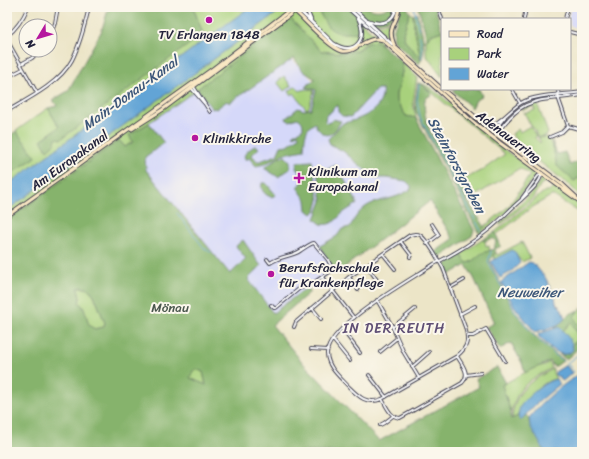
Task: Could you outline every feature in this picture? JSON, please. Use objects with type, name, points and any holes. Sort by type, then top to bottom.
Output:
[{"type":"main road","points":[[395,47],[391,38],[391,30],[399,7]]},
{"type":"main road","points":[[296,8],[330,44],[337,49],[348,51],[358,47],[368,40],[383,40]]},
{"type":"main road","name":"Am Europakanal","points":[[7,216],[296,8]]},
{"type":"main road","name":"Am Europakanal","points":[[123,133],[154,116],[193,88],[296,8]]},
{"type":"main road","name":"Adenauerring","points":[[383,40],[441,88]]},
{"type":"main road","name":"Adenauerring","points":[[395,47],[416,68]]},
{"type":"main road","name":"Adenauerring","points":[[423,74],[456,107],[492,137],[562,184],[582,203]]},
{"type":"main road","name":"Adenauerring","points":[[443,90],[543,172]]},
{"type":"main road","points":[[492,137],[495,133]]},
{"type":"street","points":[[7,36],[21,21],[28,7]]},
{"type":"street","points":[[56,18],[58,7]]},
{"type":"street","points":[[7,111],[50,84],[71,61],[82,34],[88,7]]},
{"type":"street","points":[[308,7],[309,16],[312,22]]},
{"type":"street","points":[[347,7],[375,30]]},
{"type":"street","points":[[352,7],[375,30]]},
{"type":"street","points":[[365,19],[377,23],[387,21],[394,16],[396,7]]},
{"type":"street","points":[[438,7],[442,18]]},
{"type":"street","points":[[524,18],[526,7]]},
{"type":"street","points":[[565,18],[568,7]]},
{"type":"street","points":[[296,8],[338,46],[349,48],[356,45],[362,36],[362,25],[357,16]]},
{"type":"street","name":"Adenauerring","points":[[375,30],[395,47]]},
{"type":"street","name":"Adenauerring","points":[[375,30],[383,40]]},
{"type":"street","points":[[571,32],[582,35]]},
{"type":"street","points":[[7,40],[37,93]]},
{"type":"street","points":[[21,64],[32,58]]},
{"type":"street","points":[[7,77],[24,69]]},
{"type":"street","points":[[193,88],[210,112]]},
{"type":"street","points":[[513,90],[520,103]]},
{"type":"street","points":[[558,90],[568,126]]},
{"type":"street","points":[[495,133],[514,112],[523,105],[537,101],[582,94]]},
{"type":"street","points":[[484,124],[495,124],[520,103],[537,98],[559,97]]},
{"type":"street","points":[[495,133],[508,113]]},
{"type":"street","points":[[568,126],[582,130]]},
{"type":"street","points":[[550,137],[562,132],[568,126]]},
{"type":"street","points":[[294,327],[296,322],[349,277],[410,235],[415,234],[423,237],[439,262],[468,336],[465,348],[457,356],[386,397],[377,401],[369,402],[358,396],[332,367],[328,360],[328,350],[333,340],[342,329],[377,300],[439,262],[487,231],[529,193],[543,172]]},
{"type":"street","points":[[427,244],[439,235],[432,224]]},
{"type":"street","points":[[401,242],[411,255],[410,257]]},
{"type":"street","points":[[267,259],[270,263],[277,258],[298,253],[314,243],[328,260],[332,268],[331,271],[308,286],[300,288],[276,308],[271,305]]},
{"type":"street","points":[[383,254],[395,269]]},
{"type":"street","points":[[366,265],[377,280]]},
{"type":"street","points":[[322,277],[354,318]]},
{"type":"street","points":[[349,277],[358,290]]},
{"type":"street","points":[[450,288],[464,280]]},
{"type":"street","points":[[377,300],[393,327],[401,349],[419,378]]},
{"type":"street","points":[[460,314],[474,306]]},
{"type":"street","points":[[312,308],[320,319]]},
{"type":"street","points":[[393,327],[415,309]]},
{"type":"street","points":[[342,329],[360,353]]},
{"type":"street","points":[[468,336],[473,336],[486,329],[505,361]]},
{"type":"street","points":[[380,352],[397,338]]},
{"type":"street","points":[[333,340],[350,361]]},
{"type":"street","points":[[311,349],[328,350]]},
{"type":"street","points":[[412,367],[429,352]]},
{"type":"street","points":[[382,399],[393,416],[397,418],[403,417],[462,383],[466,375],[465,370],[457,356]]},
{"type":"street","points":[[466,375],[481,373]]},
{"type":"street","points":[[369,374],[386,397]]},
{"type":"street","points":[[380,425],[393,416]]},
{"type":"shaded area","points":[[571,7],[582,7],[582,29],[571,26],[571,18],[568,18]]},
{"type":"shaded area","name":"Klinikum am Europakanal","points":[[286,53],[325,93],[367,64],[449,185],[335,272],[333,270],[273,313],[248,279],[246,259],[230,274],[146,170],[145,157],[164,143],[149,123],[197,89],[212,109]]},
{"type":"green space","points":[[109,7],[193,7],[203,34],[61,139],[56,138],[55,143],[47,150],[41,140],[59,127],[48,108],[57,106],[53,100],[68,91],[101,32]]},
{"type":"green space","points":[[193,7],[250,7],[7,185],[7,176],[36,157],[16,131],[48,108],[59,127],[41,140],[56,137],[203,34]]},
{"type":"green space","points":[[285,7],[318,7],[321,16],[360,25],[362,23],[379,38],[382,45],[377,41],[364,44],[351,52],[342,53],[321,51],[290,18],[191,94],[129,135],[133,141],[125,147],[119,140],[7,220],[7,210]]},
{"type":"green space","points":[[318,7],[367,7],[378,10],[385,9],[387,7],[394,7],[391,16],[384,21],[376,22],[367,18],[360,25],[361,31],[353,33],[339,33],[329,27],[321,15]]},
{"type":"green space","points":[[400,7],[407,7],[410,13],[403,33],[405,41],[421,59],[414,27],[413,15],[417,13],[424,46],[422,58],[419,64],[394,41],[393,35],[400,12]]},
{"type":"green space","points":[[418,7],[435,7],[441,31],[430,35],[426,41],[425,31]]},
{"type":"green space","points":[[398,11],[390,28],[390,40],[371,23],[383,24],[392,18]]},
{"type":"green space","points":[[410,13],[413,15],[421,60],[405,41],[403,33]]},
{"type":"green space","points":[[290,18],[321,51],[339,53],[352,52],[370,42],[377,41],[402,62],[402,72],[399,87],[396,93],[396,100],[406,116],[416,118],[474,230],[472,236],[442,256],[438,256],[435,252],[453,239],[430,201],[336,274],[320,246],[337,236],[342,229],[350,227],[356,216],[370,204],[393,198],[411,189],[411,186],[406,181],[378,178],[371,175],[343,151],[330,144],[328,139],[343,123],[370,113],[380,103],[382,89],[377,89],[351,117],[342,116],[338,112],[338,105],[333,108],[332,111],[326,115],[325,121],[327,123],[333,119],[341,121],[332,133],[326,135],[323,134],[315,123],[311,125],[307,131],[304,150],[283,154],[265,164],[256,166],[249,158],[246,160],[244,157],[246,153],[256,145],[259,148],[252,155],[257,161],[260,161],[277,155],[281,146],[288,145],[299,137],[298,134],[293,136],[294,133],[297,133],[303,128],[301,121],[297,118],[290,121],[286,118],[298,108],[304,110],[311,109],[316,90],[305,87],[315,79],[303,71],[294,58],[229,103],[227,101],[216,109],[212,109],[197,89]]},
{"type":"green space","points":[[441,31],[441,76],[426,55],[426,41],[430,35]]},
{"type":"green space","points":[[402,62],[417,77],[413,103],[416,118],[406,116],[396,100],[396,93],[399,87],[402,72]]},
{"type":"green space","points":[[284,76],[291,86],[284,91],[277,82]]},
{"type":"green space","points":[[418,83],[425,85],[438,93],[501,147],[536,173],[506,213],[480,234],[478,232],[509,206],[530,175],[520,168],[467,201],[457,183],[484,169],[505,154],[423,85]]},
{"type":"green space","points":[[418,83],[423,85],[432,94],[425,99],[425,115],[428,125],[435,140],[440,145],[455,180],[485,227],[478,232],[416,112],[415,103]]},
{"type":"green space","points":[[296,86],[300,91],[310,89],[314,91],[309,108],[306,109],[294,93],[291,95],[289,91]]},
{"type":"green space","points":[[454,90],[479,90],[482,96],[476,100],[472,108],[454,92]]},
{"type":"green space","points":[[537,103],[548,133],[542,137],[537,137],[535,130],[524,112],[526,113],[535,110],[534,106],[523,110],[522,109]]},
{"type":"green space","name":"Mönau","points":[[149,123],[164,143],[145,157],[146,170],[230,274],[246,259],[236,246],[243,240],[261,266],[248,279],[273,313],[302,291],[308,289],[310,292],[272,325],[303,363],[379,441],[479,387],[476,379],[497,367],[506,383],[502,385],[511,412],[511,419],[518,416],[520,421],[526,415],[529,418],[529,422],[545,452],[7,452],[7,220],[119,140],[125,147],[133,142],[129,135]],"holes":[[[81,287],[89,289],[94,295],[105,323],[104,327],[95,329],[90,326],[85,310],[79,302],[80,298],[78,288]],[[196,369],[203,372],[206,385],[190,378],[193,371]]]},
{"type":"green space","points":[[530,126],[536,136],[535,138],[540,143],[541,142],[538,138],[547,137],[547,139],[549,139],[556,158],[556,164],[574,181],[582,176],[582,197],[567,183],[516,144],[512,134],[518,129],[520,132]]},
{"type":"green space","points":[[16,131],[36,157],[7,176],[7,159],[9,158],[7,155],[7,138]]},
{"type":"green space","points":[[551,138],[557,154],[565,152],[570,165],[582,160],[582,176],[574,181],[557,166]]},
{"type":"green space","points":[[285,156],[290,161],[290,169],[278,177],[264,168],[278,158]]},
{"type":"green space","points":[[312,161],[319,200],[316,211],[312,214],[307,210],[306,200],[297,187],[305,180],[296,168],[297,162]]},
{"type":"green space","points":[[319,164],[326,170],[336,165],[357,204],[343,213],[334,222],[328,224],[321,224],[315,219],[322,201],[316,165]]},
{"type":"green space","points":[[542,178],[548,181],[541,184],[532,199],[500,225],[499,224],[527,198]]},
{"type":"green space","points":[[262,183],[266,183],[276,195],[271,197],[265,194],[262,190]]},
{"type":"green space","points":[[554,186],[582,205],[582,214],[554,196],[551,196],[531,208],[496,235],[495,232],[545,191],[549,191]]},
{"type":"green space","points":[[495,232],[501,246],[495,249],[496,253],[493,254],[494,256],[490,260],[490,263],[511,305],[518,315],[534,335],[564,360],[556,366],[553,366],[550,361],[525,373],[522,363],[511,343],[500,349],[486,327],[494,323],[474,278],[466,265],[449,275],[445,266],[458,256],[461,255],[467,263],[471,262],[482,253],[494,249],[496,241],[492,238],[485,241],[482,240]]},
{"type":"green space","points":[[482,240],[485,241],[486,246],[489,246],[490,251],[467,263],[461,254]]},
{"type":"green space","points":[[522,242],[530,258],[522,262],[512,250],[495,259],[493,254],[496,253],[497,255]]},
{"type":"green space","points":[[81,287],[89,289],[94,295],[105,323],[104,327],[95,329],[90,326],[85,310],[79,302],[80,298],[78,288]]},
{"type":"green space","points":[[582,308],[582,332],[573,317]]},
{"type":"green space","points":[[578,311],[574,317],[582,332],[583,336],[581,344],[566,359],[559,354],[564,355],[573,347],[572,345],[580,337],[571,322],[563,331],[559,327],[555,328],[554,326],[573,312]]},
{"type":"green space","points":[[571,322],[580,338],[572,345],[563,331]]},
{"type":"green space","points":[[549,362],[552,368],[531,380],[521,389],[517,395],[511,412],[502,385],[533,368],[545,365]]},
{"type":"green space","points":[[196,369],[203,372],[206,385],[190,378],[193,371]]},
{"type":"green space","points":[[553,369],[556,379],[550,380],[539,387],[525,403],[518,413],[518,416],[512,419],[513,409],[520,394],[530,383]]},
{"type":"water","points":[[250,7],[285,7],[7,210],[7,185]]},
{"type":"water","points":[[512,250],[515,252],[520,263],[511,272],[500,278],[491,262]]},
{"type":"water","name":"Neuweiher","points":[[529,262],[533,263],[545,277],[555,296],[556,303],[561,308],[565,318],[556,326],[535,332],[514,306],[501,282]]},
{"type":"water","points":[[559,327],[566,334],[572,344],[573,350],[569,353],[564,354],[555,351],[539,337],[538,334]]},
{"type":"water","points":[[566,365],[572,373],[563,381],[555,375],[555,372]]},
{"type":"water","points":[[582,373],[582,452],[545,452],[530,426],[529,418],[554,393]]},
{"type":"water","points":[[556,379],[560,384],[535,405],[520,421],[518,416],[521,405],[543,385]]},
{"type":"waterway","name":"Steinforstgraben","points":[[414,7],[422,50],[422,58]]},
{"type":"waterway","name":"Steinforstgraben","points":[[419,84],[417,100],[420,117],[481,231]]},
{"type":"waterway","points":[[177,213],[204,248],[211,252]]},
{"type":"waterway","name":"Steinforstgraben","points":[[491,251],[488,262],[516,313],[535,337],[567,363],[574,372]]},
{"type":"waterway","points":[[567,363],[579,354],[582,356]]},
{"type":"place","name":"TV Erlangen 1848","points":[[209,20]]},
{"type":"place","name":"Klinikkirche","points":[[195,138]]},
{"type":"place","name":"Klinikum am Europakanal","points":[[299,178]]},
{"type":"place","name":"Berufsfachschule für Krankenpflege","points":[[271,274]]},
{"type":"district","name":"IN DER REUTH","points":[[394,328]]},
{"type":"water label","name":"Main-Donau-Kanal","points":[[130,93]]}]
